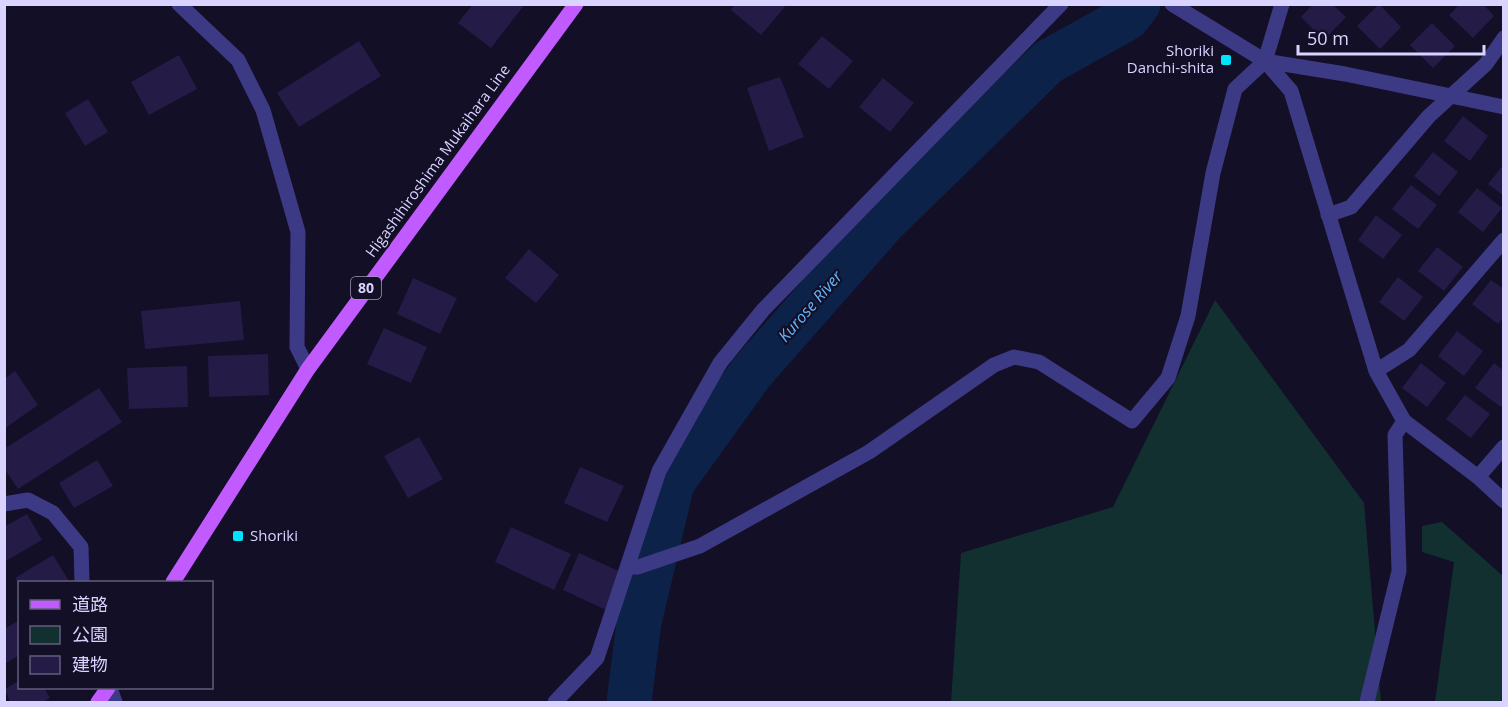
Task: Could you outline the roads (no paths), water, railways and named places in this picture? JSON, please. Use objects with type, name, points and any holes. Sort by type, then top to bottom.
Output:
[{"type":"main road","name":"Higashihiroshima Mukaihara Line","points":[[174,581],[308,369],[576,4]]},
{"type":"main road","points":[[98,702],[108,689]]},
{"type":"street","points":[[180,4],[238,60],[263,110],[298,232],[297,347],[308,369]]},
{"type":"street","points":[[555,702],[597,658],[633,567],[659,471],[720,363],[763,310],[1061,4]]},
{"type":"street","points":[[1172,4],[1265,61],[1291,92],[1376,371],[1404,422],[1478,477],[1503,501]]},
{"type":"street","points":[[633,567],[699,546],[869,452],[994,365],[1014,357],[1039,362],[1132,421],[1168,378],[1188,316],[1213,172],[1235,89],[1265,61],[1282,4]]},
{"type":"street","points":[[1328,215],[1351,207],[1429,116],[1486,64],[1503,38]]},
{"type":"street","points":[[1265,61],[1344,74],[1503,106]]},
{"type":"street","points":[[1376,371],[1409,350],[1503,240]]},
{"type":"street","points":[[1367,702],[1399,571],[1395,435],[1404,422]]},
{"type":"street","points":[[1478,477],[1503,447]]},
{"type":"street","points":[[4,504],[28,500],[53,513],[81,547],[82,581]]},
{"type":"waterway","name":"Kurose River","points":[[629,702],[639,622],[672,483],[751,373],[883,223],[1048,62],[1127,18],[1138,4]]},
{"type":"place","name":"Shoriki Danchi-shita","points":[[1226,60]]},
{"type":"place","name":"Shoriki","points":[[238,536]]}]
